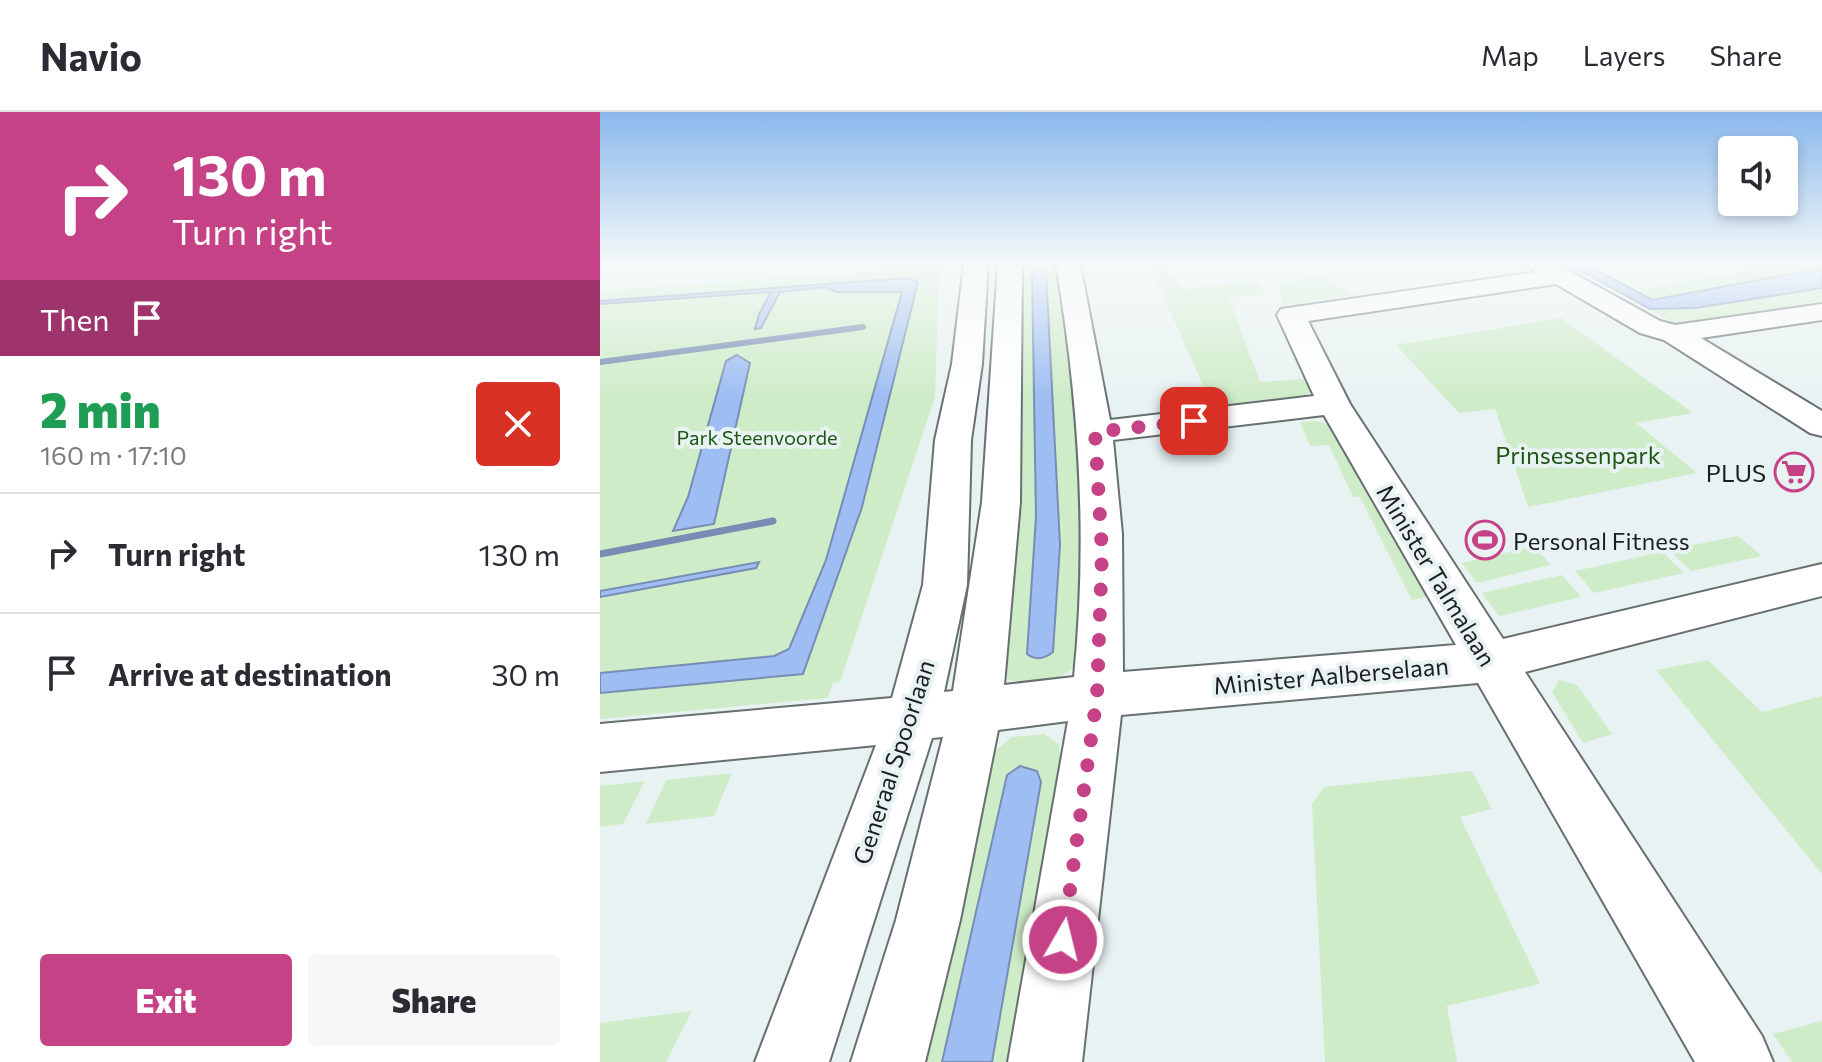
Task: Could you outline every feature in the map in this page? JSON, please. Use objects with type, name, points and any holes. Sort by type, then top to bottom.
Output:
[{"type":"street","name":"Generaal Spoorlaan","points":[[792,1062],[913,716],[945,585],[953,440],[967,364],[972,308]]},
{"type":"street","points":[[888,1062],[928,920],[976,709],[1001,502],[1008,308]]},
{"type":"street","points":[[1045,1062],[1097,696],[1102,552],[1095,432],[1077,308]]},
{"type":"street","name":"Minister Talmalaan","points":[[1329,308],[1291,315],[1334,404],[1736,1062]]},
{"type":"street","points":[[1617,308],[1650,327],[1674,334],[1822,426]]},
{"type":"street","points":[[1674,334],[1822,312]]},
{"type":"street","points":[[1095,432],[1334,404]]},
{"type":"street","name":"Minister Aalberselaan","points":[[600,748],[827,728],[1097,696],[1489,662],[1822,580]]},
{"type":"green space","name":"Park Steenvoorde","points":[[600,308],[938,308],[935,397],[840,682],[833,683],[827,698],[600,719]]},
{"type":"green space","points":[[1019,308],[1065,308],[1083,516],[1078,662],[1062,675],[1043,683],[1022,683],[1002,677]]},
{"type":"green space","points":[[1169,308],[1233,308],[1260,382],[1306,379],[1312,391],[1304,396],[1189,410],[1183,397],[1205,390]]},
{"type":"green space","points":[[1680,308],[1775,308],[1675,324],[1650,309]]},
{"type":"green space","name":"Prinsessenpark","points":[[1561,318],[1693,413],[1636,423],[1697,473],[1528,507],[1495,409],[1459,413],[1396,345]]},
{"type":"green space","points":[[1317,421],[1329,425],[1428,597],[1412,600],[1360,497],[1353,497],[1329,445],[1310,446],[1300,422]]},
{"type":"green space","points":[[1738,536],[1762,556],[1691,571],[1669,550]]},
{"type":"green space","points":[[1534,546],[1551,565],[1477,583],[1462,563]]},
{"type":"green space","points":[[1662,552],[1684,573],[1594,593],[1575,571]]},
{"type":"green space","points":[[1562,575],[1581,597],[1499,616],[1482,593]]},
{"type":"green space","points":[[1708,660],[1762,712],[1822,696],[1822,874],[1656,670]]},
{"type":"green space","points":[[1559,680],[1577,685],[1612,734],[1583,743],[1552,692]]},
{"type":"green space","points":[[1044,734],[1059,744],[1060,759],[1073,758],[1030,1062],[992,1062],[1041,782],[1020,766],[1007,775],[942,1062],[898,1062],[993,752],[1012,737]]},
{"type":"green space","points":[[1472,771],[1492,809],[1460,817],[1540,984],[1447,1006],[1457,1062],[1325,1062],[1312,804],[1324,787]]},
{"type":"green space","points":[[732,773],[714,816],[646,824],[666,780]]},
{"type":"green space","points":[[645,781],[623,824],[600,827],[600,786]]},
{"type":"green space","points":[[692,1011],[666,1062],[600,1062],[600,1023]]},
{"type":"green space","points":[[1822,1021],[1822,1062],[1792,1062],[1773,1034]]},
{"type":"water","points":[[762,308],[771,308],[761,328],[755,329]]},
{"type":"water","points":[[897,308],[911,308],[862,507],[803,674],[600,693],[600,673],[774,656],[789,649],[826,560]]},
{"type":"water","points":[[1033,308],[1048,308],[1060,545],[1053,652],[1043,658],[1027,654],[1036,517]]},
{"type":"water","points":[[737,355],[750,363],[714,524],[673,531],[688,497],[726,361]]},
{"type":"water","points":[[759,562],[756,568],[600,597],[600,591]]},
{"type":"water","points":[[1020,766],[1037,771],[1041,782],[992,1062],[942,1062],[1007,775]]},
{"type":"waterway","points":[[600,362],[863,327]]},
{"type":"waterway","points":[[600,554],[773,521]]},
{"type":"place","name":"PLUS","points":[[1794,472]]},
{"type":"place","name":"Personal Fitness","points":[[1485,540]]},
{"type":"route","points":[[1063,940],[1097,696],[1102,552],[1095,432],[1194,421]]}]
